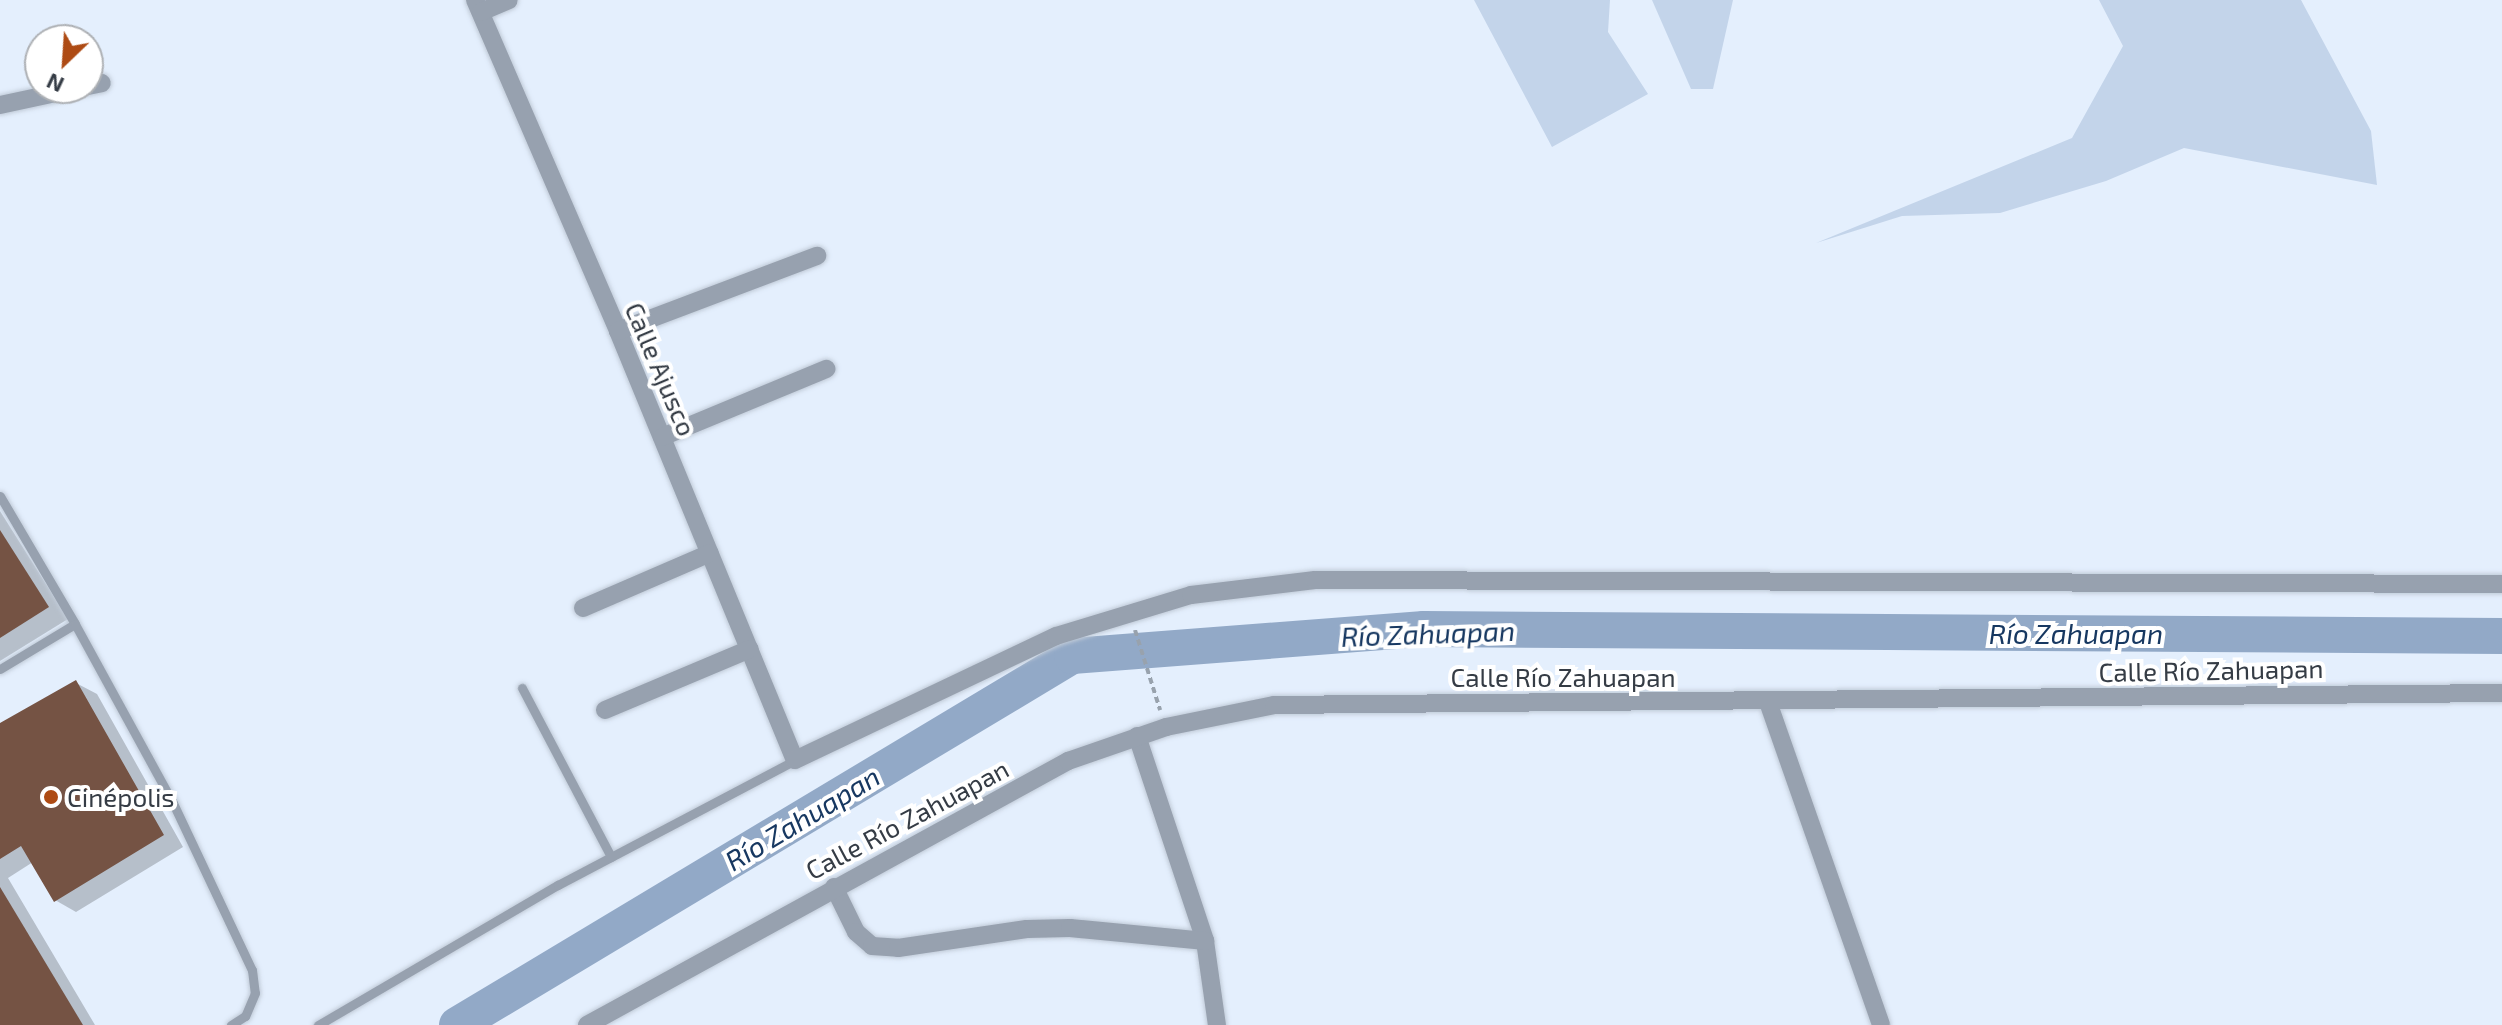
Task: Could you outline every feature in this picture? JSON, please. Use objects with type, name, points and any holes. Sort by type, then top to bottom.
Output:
[{"type":"street","points":[[478,6],[509,0]]},
{"type":"street","name":"Calle Ajusco","points":[[478,6],[618,331],[795,760]]},
{"type":"street","points":[[0,105],[24,100]]},
{"type":"street","points":[[618,331],[817,256]]},
{"type":"street","points":[[662,437],[826,369]]},
{"type":"street","points":[[583,608],[710,553]]},
{"type":"street","points":[[795,760],[1056,636],[1191,595],[1315,580],[1929,579],[2502,584]]},
{"type":"street","points":[[605,710],[750,649]]},
{"type":"street","name":"Calle Río Zahuapan","points":[[587,1025],[1068,761],[1137,736],[1274,705],[2502,693]]},
{"type":"street","points":[[1768,702],[1881,1025]]},
{"type":"street","points":[[1137,736],[1205,941],[1217,1025]]},
{"type":"street","points":[[834,887],[856,932],[872,946],[898,948],[1041,929],[1205,941]]},
{"type":"lane","points":[[0,496],[75,624],[172,801],[252,970],[255,993],[245,1016],[231,1025]]},
{"type":"lane","points":[[0,669],[75,624]]},
{"type":"lane","points":[[522,688],[611,857]]},
{"type":"lane","points":[[318,1025],[611,857],[795,760]]},
{"type":"path","points":[[1137,637],[1154,690]]},
{"type":"shaded area","points":[[1474,0],[1610,0],[1608,32],[1648,94],[1552,147]]},
{"type":"shaded area","points":[[1652,0],[1733,0],[1713,89],[1691,89]]},
{"type":"shaded area","points":[[2099,0],[2301,0],[2371,131],[2377,185],[2184,148],[2106,181],[2000,213],[1902,216],[1816,243],[2072,138],[2123,46]]},
{"type":"building","points":[[0,530],[49,607],[0,638]]},
{"type":"building","points":[[76,680],[164,835],[54,902],[21,846],[0,859],[0,723]]},
{"type":"building","points":[[0,887],[83,1025],[0,1025]]},
{"type":"waterway","name":"Río Zahuapan","points":[[457,1025],[1072,656],[1424,629],[2502,636]]},
{"type":"place","name":"Cinépolis","points":[[51,797]]}]
